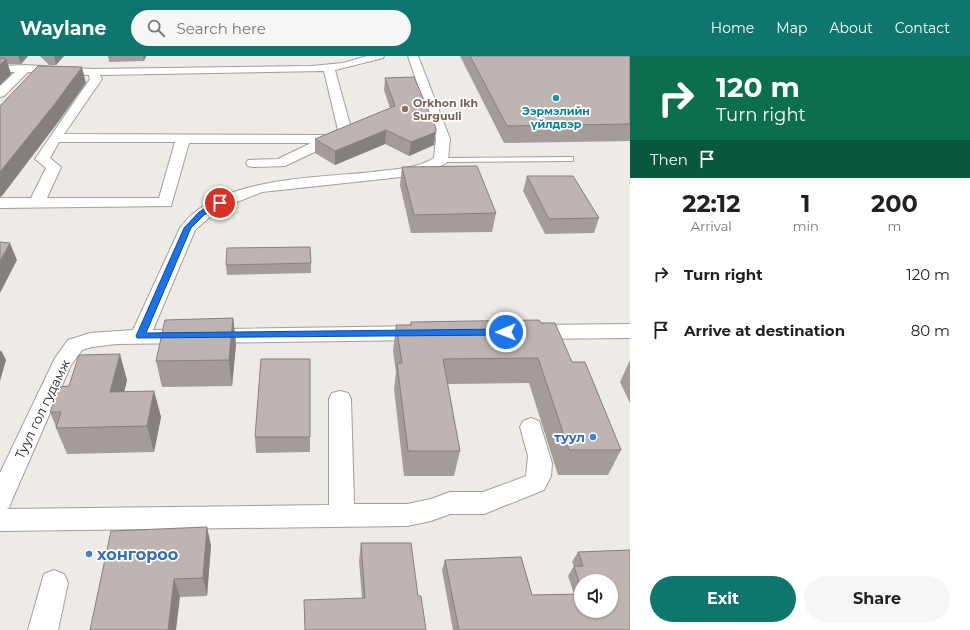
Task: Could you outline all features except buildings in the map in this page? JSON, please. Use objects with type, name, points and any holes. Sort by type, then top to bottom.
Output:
[{"type":"street","points":[[0,69],[25,68],[94,72],[329,69],[379,56]]},
{"type":"street","points":[[140,336],[188,228],[201,214],[220,203],[245,192],[261,188],[401,173],[429,166],[441,160],[443,139],[413,56]]},
{"type":"street","points":[[0,93],[25,68]]},
{"type":"street","points":[[253,163],[280,163],[346,132],[329,69]]},
{"type":"street","points":[[37,203],[54,166],[42,160],[55,138],[96,79],[94,72]]},
{"type":"street","points":[[55,138],[330,139]]},
{"type":"street","points":[[0,203],[165,202],[183,138]]},
{"type":"street","points":[[512,332],[630,331]]},
{"type":"street","name":"Туул гол гудамж","points":[[2,493],[62,364],[75,345],[90,340],[140,336],[441,333]]},
{"type":"street","points":[[340,398],[342,515]]},
{"type":"street","points":[[0,520],[408,515],[431,510],[450,503],[484,503],[534,483],[540,476],[542,466],[531,427]]},
{"type":"street","points":[[44,630],[54,583]]},
{"type":"lane","points":[[441,160],[570,159]]},
{"type":"place","name":"Ээрмэлийн үйлдвэр","points":[[556,98]]},
{"type":"place","name":"Orkhon Ikh Surguuli","points":[[405,109]]},
{"type":"place","name":"туул","points":[[593,437]]},
{"type":"place","name":"хонгороо","points":[[89,554]]},
{"type":"route","points":[[220,203],[201,214],[188,228],[140,336],[506,332]]}]
